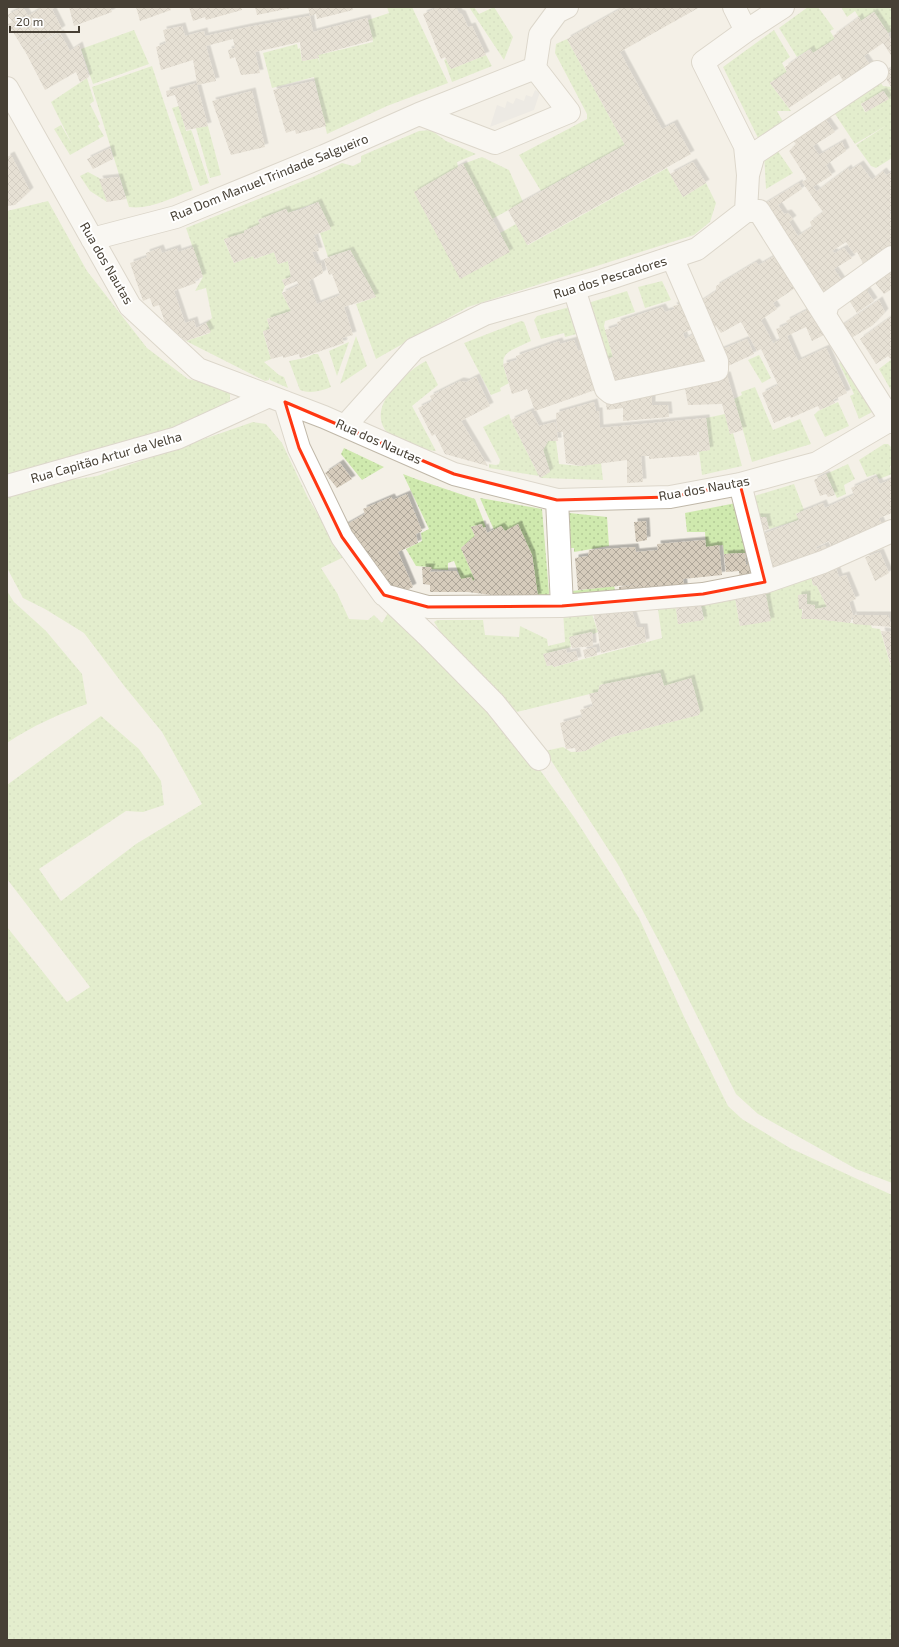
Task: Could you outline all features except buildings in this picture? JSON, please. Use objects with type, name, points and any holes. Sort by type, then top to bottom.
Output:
[{"type":"street","points":[[419,114],[495,143],[569,112],[535,68],[540,36],[557,12],[567,7]]},
{"type":"street","points":[[734,7],[746,31]]},
{"type":"street","points":[[783,7],[703,62],[745,146],[748,175],[746,211],[759,210],[892,420]]},
{"type":"street","name":"Rua Dom Manuel Trindade Salgueiro","points":[[92,239],[176,217],[324,156],[419,114],[535,68]]},
{"type":"street","points":[[748,175],[754,154],[877,72]]},
{"type":"street","name":"Rua dos Nautas","points":[[7,88],[130,306],[198,369],[345,426],[454,474],[557,500],[670,496],[740,484],[817,463],[892,420]]},
{"type":"street","name":"Rua dos Pescadores","points":[[345,426],[414,349],[485,314],[574,289],[697,249],[746,211]]},
{"type":"street","points":[[574,289],[606,389],[611,392],[717,370],[717,361],[672,257]]},
{"type":"street","points":[[825,315],[828,303],[892,257]]},
{"type":"street","points":[[277,399],[342,536],[384,595],[429,636],[495,704],[540,759]]},
{"type":"street","name":"Rua Capitão Artur da Velha","points":[[7,486],[177,438],[277,399]]},
{"type":"street","points":[[740,484],[765,582]]},
{"type":"street","points":[[557,500],[562,606]]},
{"type":"street","points":[[384,595],[428,607],[562,606],[703,594],[765,582],[823,562],[892,531]]},
{"type":"highlighted area","points":[[285,402],[454,474],[557,500],[670,497],[740,484],[765,582],[703,594],[562,606],[428,607],[384,595],[342,537],[299,448]]},
{"type":"green space","points":[[387,7],[412,7],[448,83],[387,106],[327,134],[314,77],[272,88],[263,53],[297,44],[298,49],[300,48],[302,61],[318,58],[320,64],[318,55],[373,42],[368,20],[389,13]]},
{"type":"green space","points":[[469,7],[474,7],[479,14],[494,7],[513,37],[504,60]]},
{"type":"green space","points":[[808,7],[818,7],[834,29],[830,31],[835,39],[813,53],[810,49],[797,57],[779,28]]},
{"type":"green space","points":[[841,7],[892,7],[892,31],[888,33],[874,12],[861,21],[855,11],[847,17]]},
{"type":"green space","points":[[134,30],[149,64],[93,84],[81,49]]},
{"type":"green space","points":[[774,30],[790,57],[782,63],[787,72],[770,83],[791,111],[777,111],[786,127],[761,144],[723,67]]},
{"type":"green space","points":[[567,39],[625,145],[541,191],[519,155],[587,119],[587,114],[555,53],[556,44]]},
{"type":"green space","points":[[486,55],[492,66],[452,82],[444,60],[446,59],[451,69]]},
{"type":"green space","points":[[152,66],[193,190],[154,205],[145,207],[129,207],[92,87]]},
{"type":"green space","points":[[877,77],[883,86],[891,87],[892,158],[876,168],[871,166],[856,145],[887,125],[855,144],[831,108]],"holes":[[[884,91],[888,99],[865,112],[861,104]]]},
{"type":"green space","points":[[87,78],[94,101],[90,104],[100,124],[98,126],[104,136],[70,155],[54,129],[61,125],[72,144],[51,102]]},
{"type":"green space","points":[[179,106],[186,131],[191,130],[192,132],[209,183],[200,186],[172,108]]},
{"type":"green space","points":[[208,126],[221,175],[210,178],[196,128]]},
{"type":"green space","points":[[431,130],[446,141],[476,154],[457,162],[458,167],[510,252],[500,233],[516,224],[528,245],[667,168],[683,197],[706,183],[716,203],[710,222],[694,235],[468,307],[376,359],[356,304],[376,297],[350,250],[328,257],[320,233],[331,229],[318,202],[288,213],[286,209],[258,220],[260,224],[244,231],[244,233],[224,240],[234,263],[253,256],[255,259],[274,252],[278,264],[288,261],[291,277],[282,280],[285,286],[282,293],[291,311],[267,319],[270,329],[263,332],[271,359],[264,362],[279,375],[284,377],[288,388],[270,380],[269,377],[269,380],[265,381],[186,341],[210,333],[206,323],[212,318],[206,288],[195,291],[203,277],[186,228],[313,177],[342,163],[353,166],[361,162],[361,156],[419,131]]},
{"type":"green space","points":[[775,147],[793,173],[766,189],[764,154]]},
{"type":"green space","points":[[482,157],[509,170],[523,202],[492,219],[463,164]]},
{"type":"green space","points":[[88,172],[101,179],[107,202],[90,191],[80,176]]},
{"type":"green space","points":[[48,201],[87,271],[147,348],[188,379],[219,386],[230,393],[230,402],[214,411],[153,435],[7,475],[7,211]]},
{"type":"green space","points":[[662,281],[671,300],[645,308],[638,287]]},
{"type":"green space","points":[[627,291],[635,312],[605,321],[604,326],[613,357],[607,359],[588,303]]},
{"type":"green space","points":[[573,306],[584,332],[565,337],[564,333],[541,339],[534,320],[537,316]]},
{"type":"green space","points":[[521,321],[524,322],[531,341],[505,355],[505,373],[509,383],[500,388],[501,391],[491,395],[464,343]]},
{"type":"green space","points":[[356,336],[367,366],[340,384]]},
{"type":"green space","points":[[349,342],[337,376],[329,351]]},
{"type":"green space","points":[[318,354],[331,387],[316,392],[300,390],[289,361],[305,358]]},
{"type":"green space","points":[[759,355],[771,378],[762,383],[748,360]]},
{"type":"green space","points":[[892,359],[892,392],[879,369]]},
{"type":"green space","points":[[844,360],[874,411],[859,419],[850,396],[854,394],[839,363]]},
{"type":"green space","points":[[426,361],[438,385],[412,406],[436,451],[412,448],[400,442],[387,432],[381,422],[381,410],[386,398],[394,387],[404,376]]},
{"type":"green space","points":[[755,387],[773,430],[800,419],[811,444],[752,462],[734,399],[742,395],[741,392]]},
{"type":"green space","points":[[838,402],[849,426],[825,437],[814,415],[818,411]]},
{"type":"green space","points":[[509,414],[539,476],[489,468],[489,464],[499,464],[500,460],[483,427]]},
{"type":"green space","points":[[725,414],[730,434],[733,433],[742,466],[702,475],[699,451],[710,450],[706,418]]},
{"type":"green space","points":[[253,422],[266,424],[282,443],[308,498],[344,557],[321,568],[337,593],[349,619],[368,620],[374,615],[382,623],[388,613],[437,653],[519,741],[574,817],[639,918],[686,1021],[728,1106],[742,1119],[790,1148],[892,1195],[892,1640],[7,1640],[7,927],[67,1002],[90,987],[7,879],[7,785],[101,716],[139,749],[161,781],[164,805],[143,812],[126,811],[39,869],[61,901],[136,844],[202,804],[162,732],[125,687],[84,633],[45,609],[23,598],[7,568],[7,492],[30,486],[97,476]]},
{"type":"green space","points":[[548,441],[556,441],[559,464],[581,466],[601,463],[603,480],[540,478],[550,471],[543,450]]},
{"type":"green space","points":[[884,444],[888,444],[892,448],[892,464],[890,466],[892,474],[879,479],[876,474],[867,477],[859,460]]},
{"type":"green space","points":[[344,448],[384,467],[362,480],[341,454]]},
{"type":"green space","points":[[848,464],[855,479],[844,485],[846,494],[837,498],[826,474]]},
{"type":"green space","points":[[403,474],[475,499],[486,527],[483,528],[481,524],[471,527],[475,536],[461,548],[475,580],[461,579],[454,561],[448,563],[448,570],[416,566],[406,549],[422,541],[421,533],[429,529]]},
{"type":"green space","points":[[794,484],[804,510],[796,514],[799,520],[769,529],[766,517],[755,517],[751,497]]},
{"type":"green space","points":[[480,498],[542,509],[549,593],[548,597],[538,597],[532,555],[518,525],[505,531],[501,526],[494,530]]},
{"type":"green space","points":[[736,503],[747,543],[745,553],[724,554],[723,545],[706,547],[705,532],[687,532],[685,513]]},
{"type":"green space","points":[[560,512],[607,517],[609,546],[574,552],[574,548],[571,548]]},
{"type":"green space","points":[[810,572],[813,585],[817,586],[827,607],[815,609],[814,605],[807,605],[807,594],[799,595],[799,608],[802,608],[802,619],[816,619],[871,625],[872,628],[880,629],[892,670],[892,1183],[856,1169],[758,1114],[736,1094],[672,966],[619,866],[545,751],[563,747],[571,752],[585,751],[612,737],[698,715],[700,712],[691,679],[664,686],[660,673],[600,685],[598,692],[517,712],[465,661],[441,633],[434,622],[437,620],[483,620],[485,635],[519,637],[520,626],[547,639],[548,646],[565,642],[563,611],[590,608],[598,632],[570,637],[571,647],[544,654],[547,666],[552,665],[554,667],[662,638],[657,602],[676,607],[678,624],[704,619],[701,604],[735,597],[740,626],[765,590]]},
{"type":"green space","points":[[614,586],[617,597],[564,600],[564,592]]},
{"type":"green space","points":[[7,591],[14,602],[46,631],[82,674],[87,704],[46,721],[7,743]]},
{"type":"shaded area","points":[[535,90],[540,92],[534,110],[490,127],[497,105],[505,108],[507,101],[513,104],[516,98],[524,101],[526,95],[532,97]]}]
